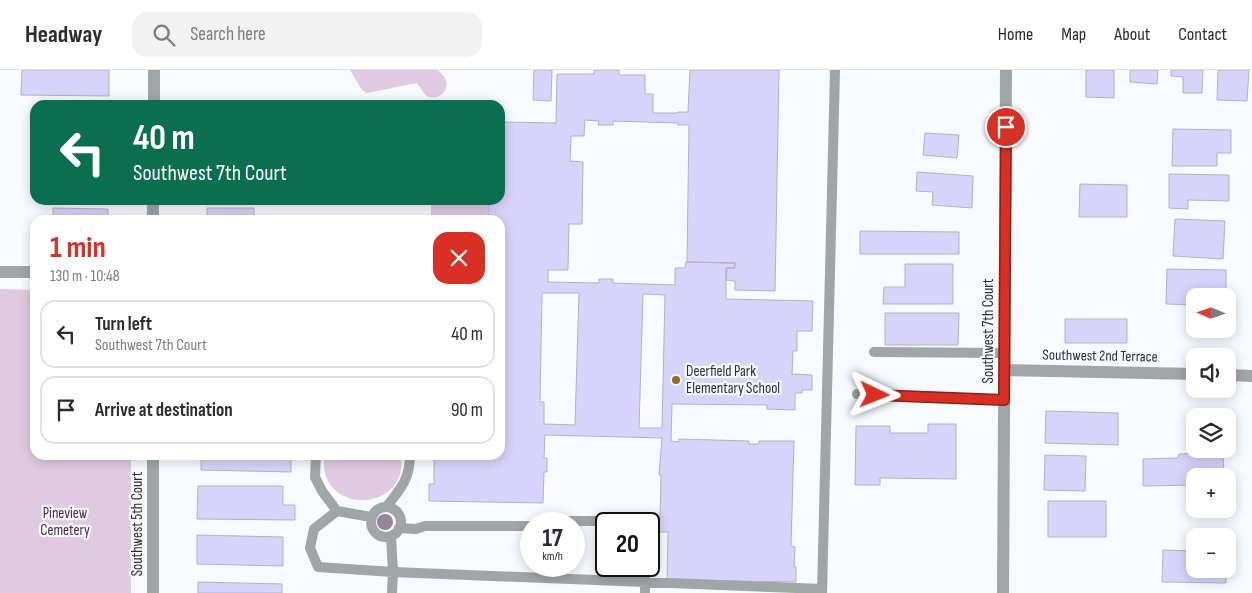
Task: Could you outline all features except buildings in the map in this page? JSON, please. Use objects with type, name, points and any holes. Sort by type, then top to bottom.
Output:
[{"type":"street","points":[[154,70],[154,100]]},
{"type":"street","name":"Southwest 7th Court","points":[[1003,593],[1006,70]]},
{"type":"street","points":[[0,272],[30,272]]},
{"type":"street","name":"Southwest 2nd Terrace","points":[[1005,370],[1186,374]]},
{"type":"street","points":[[1236,375],[1252,376]]},
{"type":"street","name":"Southwest 5th Court","points":[[153,460],[153,593]]},
{"type":"lane","points":[[337,511],[314,529],[310,548],[318,567],[393,572],[645,581],[822,591],[835,70]]},
{"type":"lane","points":[[874,352],[1004,354]]},
{"type":"lane","points":[[857,394],[1004,400]]},
{"type":"lane","points":[[316,460],[315,477],[322,491],[337,511],[371,517]]},
{"type":"lane","points":[[387,506],[400,515],[401,520],[399,528],[391,536],[386,537],[377,535],[371,527],[371,517],[377,509],[387,506],[399,491],[408,475],[410,460]]},
{"type":"lane","points":[[399,528],[416,529],[425,526],[520,526]]},
{"type":"lane","points":[[391,536],[392,593]]},
{"type":"lane","points":[[645,577],[645,593]]},
{"type":"green space","points":[[350,70],[438,70],[444,78],[446,87],[442,94],[435,97],[427,96],[417,83],[367,93],[362,90]]},
{"type":"green space","points":[[431,205],[487,205],[487,215],[431,215]]},
{"type":"green space","name":"Pineview Cemetery","points":[[0,289],[30,290],[30,460],[131,460],[131,593],[0,593]]},
{"type":"green space","points":[[324,460],[401,460],[400,474],[392,488],[379,497],[363,500],[348,498],[334,489],[326,475]]},
{"type":"place","name":"Deerfield Park Elementary School","points":[[676,380]]},
{"type":"route","points":[[875,395],[1004,400],[1006,127]]}]
